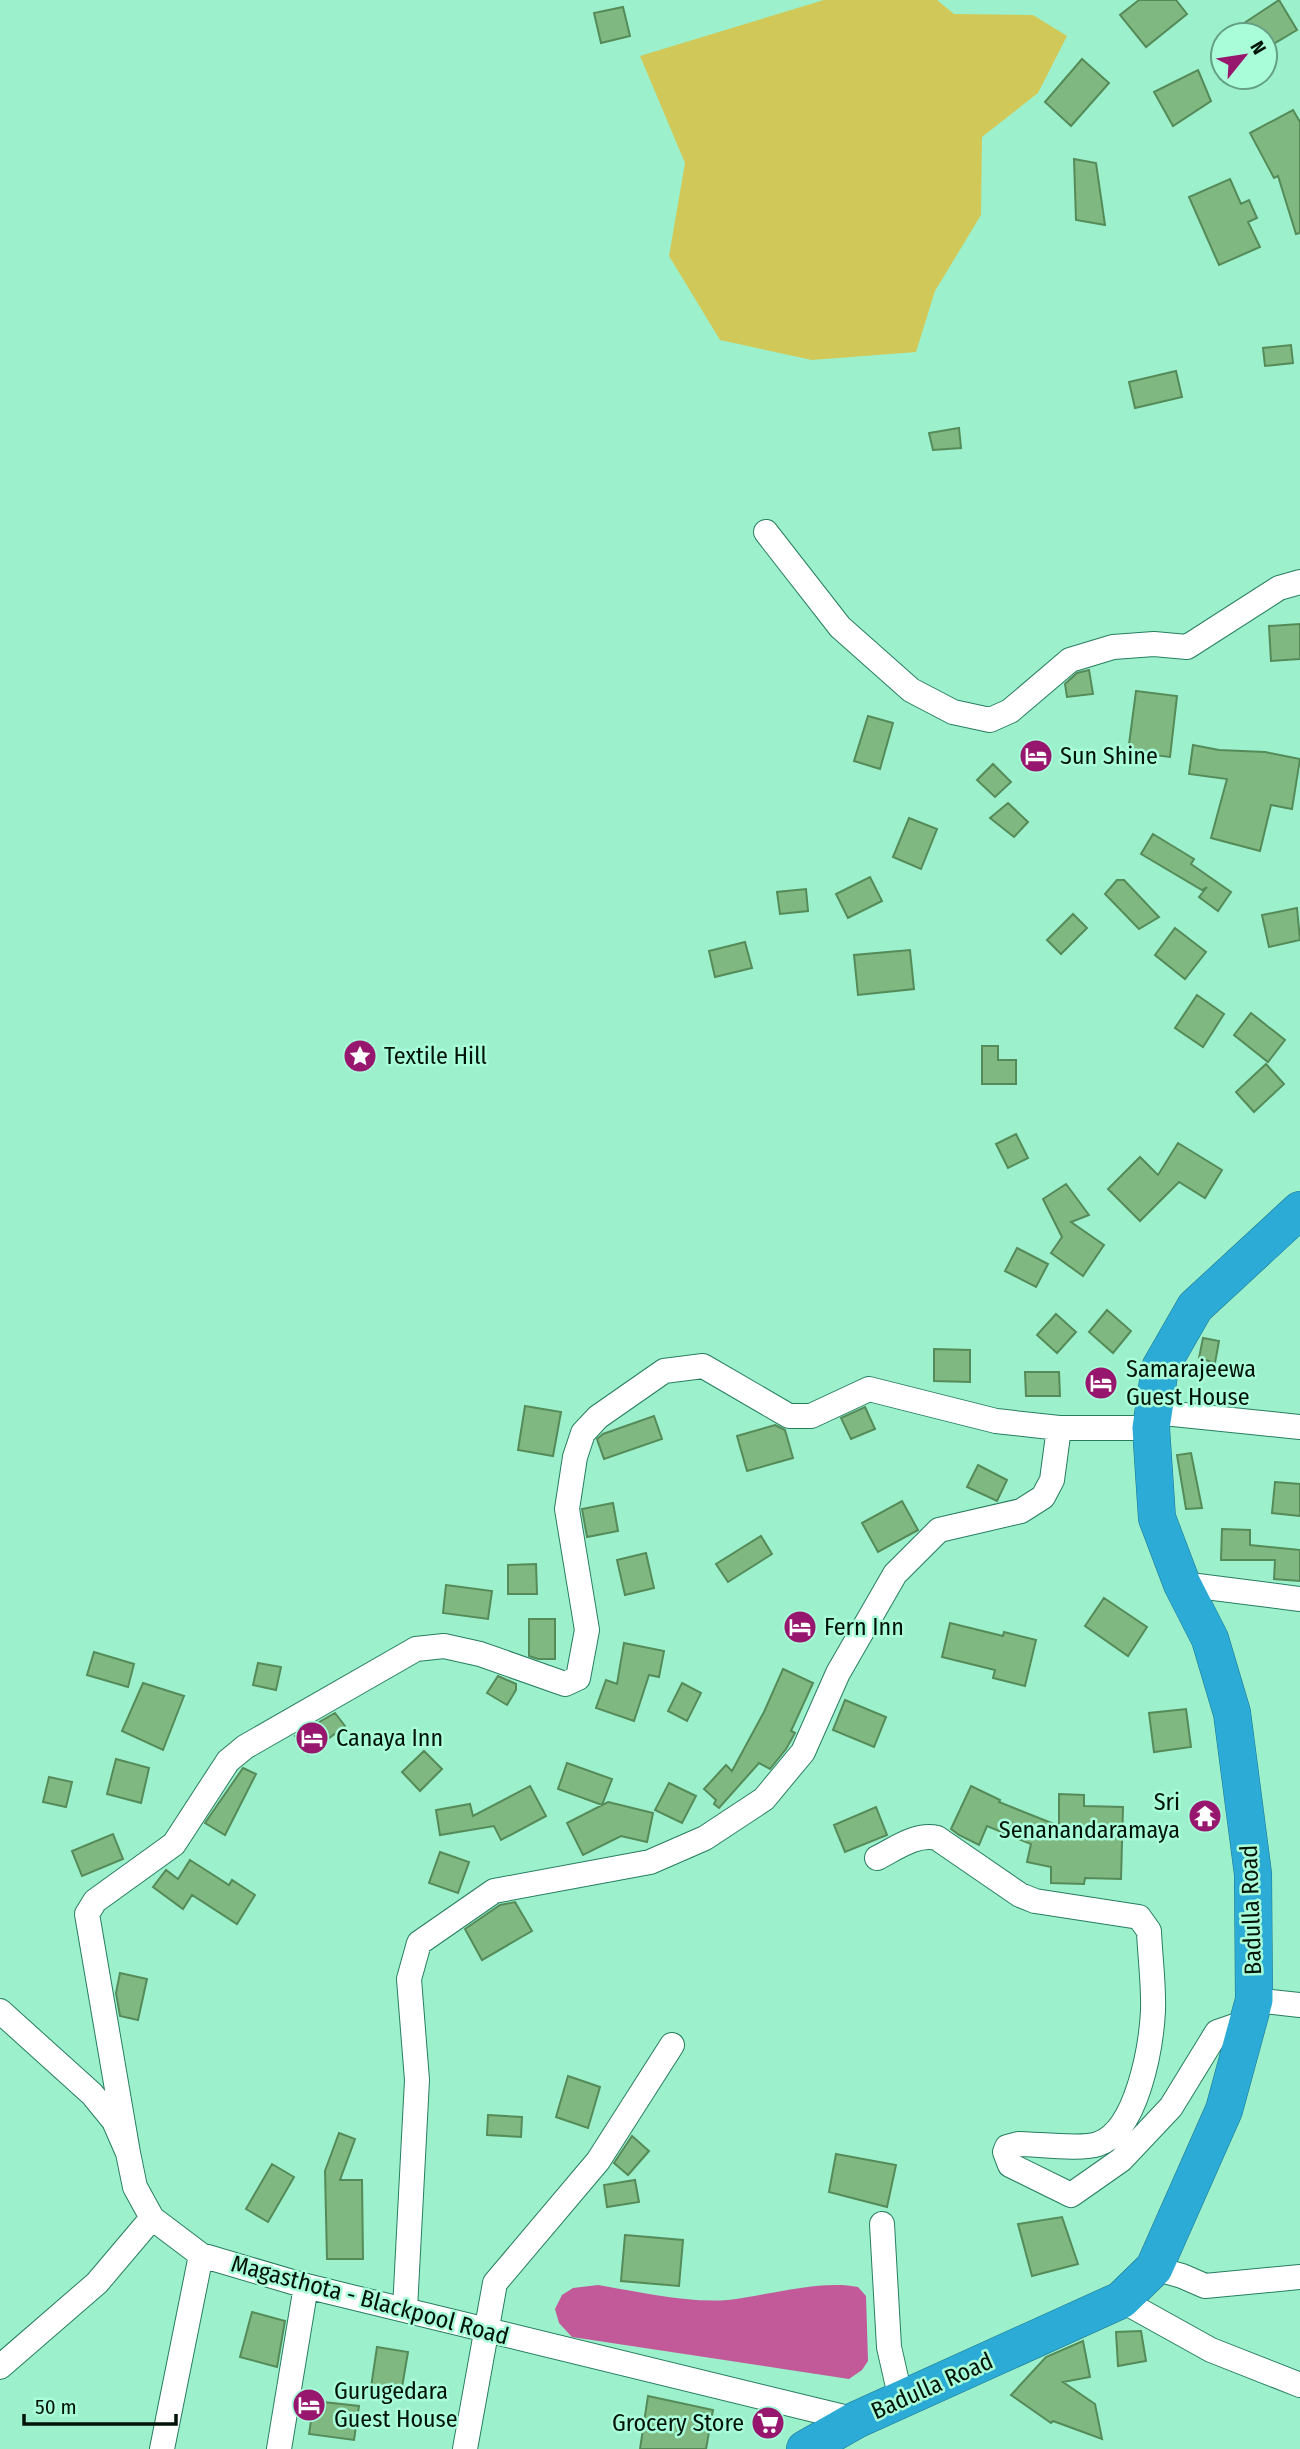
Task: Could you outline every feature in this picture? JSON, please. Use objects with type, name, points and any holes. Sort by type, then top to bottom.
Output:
[{"type":"highway","name":"Badulla Road","points":[[805,2449],[856,2420],[1121,2300],[1154,2268],[1224,2110],[1251,2011],[1253,1874],[1232,1713],[1209,1639],[1182,1584],[1157,1518],[1152,1420],[1160,1368],[1195,1307],[1300,1210]]},
{"type":"street","points":[[766,532],[840,627],[911,690],[953,712],[989,720],[1010,711],[1070,660],[1113,646],[1154,644],[1187,647],[1279,588],[1300,582]]},
{"type":"street","points":[[128,2153],[88,1914],[95,1901],[174,1844],[228,1761],[245,1747],[416,1649],[444,1646],[480,1654],[565,1684],[578,1678],[587,1630],[567,1509],[575,1457],[583,1433],[598,1417],[664,1371],[703,1366],[789,1416],[811,1416],[869,1389],[996,1421],[1059,1428],[1152,1420],[1300,1427]]},
{"type":"street","points":[[405,2309],[417,2080],[409,1979],[419,1943],[494,1891],[650,1862],[705,1838],[764,1799],[803,1752],[838,1674],[895,1574],[939,1530],[1021,1511],[1043,1497],[1052,1480],[1059,1428]]},
{"type":"street","points":[[1182,1584],[1300,1599]]},
{"type":"street","points":[[877,1858],[918,1837],[937,1838],[1020,1895],[1035,1901],[1139,1917],[1146,1925],[1149,1931],[1153,2012],[1143,2077],[1132,2108],[1116,2132],[1098,2144],[1018,2144],[1007,2147],[1005,2152],[1010,2165],[1071,2195],[1121,2160],[1171,2107],[1217,2032],[1251,2011],[1300,2005]]},
{"type":"street","name":"Magasthota - Blackpool Road","points":[[0,2011],[92,2094],[114,2121],[128,2153],[135,2187],[152,2218],[201,2255],[306,2286],[856,2420]]},
{"type":"street","points":[[465,2449],[495,2283],[598,2161],[672,2045]]},
{"type":"street","points":[[0,2367],[97,2283],[152,2218]]},
{"type":"street","points":[[882,2224],[889,2347],[901,2400]]},
{"type":"street","points":[[162,2449],[201,2255]]},
{"type":"street","points":[[1154,2268],[1205,2286],[1300,2277]]},
{"type":"street","points":[[279,2449],[306,2286]]},
{"type":"street","points":[[1121,2300],[1211,2350],[1300,2385]]},
{"type":"shaded area","points":[[824,0],[937,0],[954,14],[1033,15],[1067,36],[1038,93],[982,137],[981,215],[935,291],[916,352],[812,360],[720,340],[669,256],[685,163],[640,56]]},
{"type":"shaded area","points":[[598,2285],[712,2301],[828,2285],[858,2287],[866,2296],[868,2361],[862,2370],[849,2379],[572,2337],[559,2323],[555,2309],[562,2295],[573,2288]]},
{"type":"building","points":[[1139,0],[1176,0],[1187,14],[1146,47],[1120,15]]},
{"type":"building","points":[[1279,0],[1297,30],[1279,41],[1279,21],[1247,21]]},
{"type":"building","points":[[623,7],[630,36],[601,43],[594,13]]},
{"type":"building","points":[[1082,59],[1109,83],[1071,126],[1045,102]]},
{"type":"building","points":[[1198,70],[1211,101],[1173,126],[1154,92]]},
{"type":"building","points":[[1293,110],[1300,122],[1300,233],[1296,234],[1278,176],[1274,178],[1250,133]]},
{"type":"building","points":[[1074,159],[1096,163],[1105,225],[1076,220]]},
{"type":"building","points":[[1230,179],[1241,204],[1249,200],[1257,218],[1248,222],[1260,247],[1219,265],[1189,197]]},
{"type":"building","points":[[1291,345],[1293,363],[1265,366],[1263,348]]},
{"type":"building","points":[[1176,371],[1182,397],[1135,408],[1129,382]]},
{"type":"building","points":[[959,428],[961,448],[933,450],[929,433]]},
{"type":"building","points":[[1300,624],[1300,659],[1271,661],[1269,626]]},
{"type":"building","points":[[1089,670],[1093,694],[1067,697],[1065,684],[1077,673]]},
{"type":"building","points":[[1136,691],[1177,696],[1170,757],[1128,752]]},
{"type":"building","points":[[868,716],[893,723],[880,769],[854,761]]},
{"type":"building","points":[[1193,745],[1219,750],[1265,752],[1300,759],[1292,809],[1271,805],[1260,851],[1211,838],[1227,779],[1189,774]]},
{"type":"building","points":[[993,764],[1011,782],[995,797],[977,780]]},
{"type":"building","points":[[1008,803],[1028,822],[1014,837],[990,818]]},
{"type":"building","points":[[909,818],[937,829],[921,869],[893,857]]},
{"type":"building","points":[[1153,834],[1194,859],[1191,864],[1231,892],[1218,911],[1199,897],[1207,887],[1202,890],[1141,854]]},
{"type":"building","points":[[870,877],[882,901],[848,918],[836,894]]},
{"type":"building","points":[[1117,880],[1124,880],[1159,917],[1139,929],[1105,894]]},
{"type":"building","points":[[806,889],[808,911],[780,914],[777,892]]},
{"type":"building","points":[[1297,908],[1300,940],[1269,947],[1262,915]]},
{"type":"building","points":[[1073,914],[1087,928],[1061,954],[1047,940]]},
{"type":"building","points":[[1175,928],[1206,952],[1185,979],[1155,955]]},
{"type":"building","points":[[745,942],[752,968],[715,977],[709,951]]},
{"type":"building","points":[[910,950],[914,989],[858,995],[854,955]]},
{"type":"building","points":[[1197,995],[1224,1014],[1203,1047],[1175,1028]]},
{"type":"building","points":[[1251,1013],[1285,1040],[1268,1062],[1234,1035]]},
{"type":"building","points":[[982,1046],[998,1046],[998,1060],[1016,1060],[1016,1084],[982,1084]]},
{"type":"building","points":[[1266,1064],[1284,1084],[1254,1112],[1236,1092]]},
{"type":"building","points":[[1016,1134],[1028,1158],[1008,1168],[996,1144]]},
{"type":"building","points":[[1178,1143],[1222,1170],[1205,1198],[1179,1182],[1140,1221],[1108,1189],[1140,1157],[1158,1175]]},
{"type":"building","points":[[1066,1184],[1089,1215],[1071,1222],[1104,1245],[1083,1276],[1051,1253],[1062,1237],[1043,1199]]},
{"type":"building","points":[[1017,1248],[1048,1264],[1036,1287],[1005,1271]]},
{"type":"building","points":[[1107,1310],[1131,1331],[1113,1353],[1089,1332]]},
{"type":"building","points":[[1056,1314],[1076,1332],[1057,1353],[1037,1335]]},
{"type":"building","points":[[1203,1338],[1219,1341],[1215,1363],[1199,1358]]},
{"type":"building","points":[[934,1349],[970,1350],[970,1382],[934,1381]]},
{"type":"building","points":[[1025,1372],[1059,1372],[1060,1396],[1026,1396]]},
{"type":"building","points":[[525,1406],[561,1412],[553,1456],[518,1450]]},
{"type":"building","points":[[865,1407],[875,1429],[851,1439],[841,1418]]},
{"type":"building","points":[[654,1416],[662,1439],[604,1459],[597,1439],[603,1434]]},
{"type":"building","points":[[775,1425],[785,1430],[793,1458],[747,1471],[737,1436]]},
{"type":"building","points":[[1191,1453],[1202,1508],[1186,1509],[1177,1455]]},
{"type":"building","points":[[978,1465],[1007,1480],[997,1501],[967,1487]]},
{"type":"building","points":[[1275,1482],[1300,1484],[1300,1516],[1272,1513]]},
{"type":"building","points":[[902,1501],[918,1530],[878,1552],[862,1523]]},
{"type":"building","points":[[613,1503],[618,1531],[587,1537],[582,1509]]},
{"type":"building","points":[[1222,1529],[1250,1530],[1250,1545],[1300,1550],[1300,1581],[1274,1579],[1275,1560],[1221,1560]]},
{"type":"building","points":[[761,1536],[772,1554],[728,1582],[716,1564]]},
{"type":"building","points":[[646,1553],[654,1588],[625,1595],[617,1560]]},
{"type":"building","points":[[536,1564],[537,1594],[508,1594],[508,1565]]},
{"type":"building","points":[[446,1585],[492,1591],[488,1619],[443,1613]]},
{"type":"building","points":[[1104,1598],[1147,1627],[1128,1656],[1085,1626]]},
{"type":"building","points":[[529,1619],[555,1619],[555,1659],[529,1656]]},
{"type":"building","points":[[950,1623],[1003,1636],[1004,1632],[1036,1640],[1025,1686],[993,1678],[995,1670],[942,1657]]},
{"type":"building","points":[[624,1643],[664,1651],[659,1677],[649,1675],[634,1721],[596,1708],[606,1680],[617,1684]]},
{"type":"building","points":[[94,1652],[134,1664],[128,1687],[87,1675]]},
{"type":"building","points":[[258,1663],[281,1667],[276,1690],[253,1685]]},
{"type":"building","points":[[783,1669],[813,1683],[791,1731],[795,1733],[770,1769],[759,1763],[719,1808],[714,1804],[716,1800],[704,1789],[726,1765],[732,1771],[764,1712]]},
{"type":"building","points":[[498,1676],[516,1684],[516,1690],[507,1705],[487,1693]]},
{"type":"building","points":[[143,1683],[184,1696],[163,1750],[122,1731]]},
{"type":"building","points":[[682,1683],[701,1693],[687,1721],[668,1711]]},
{"type":"building","points":[[845,1700],[886,1717],[874,1747],[833,1730]]},
{"type":"building","points":[[1186,1709],[1191,1747],[1154,1752],[1149,1713]]},
{"type":"building","points":[[335,1713],[345,1726],[308,1754],[295,1736]]},
{"type":"building","points":[[424,1751],[442,1769],[420,1791],[402,1772]]},
{"type":"building","points":[[116,1759],[149,1768],[141,1803],[107,1794]]},
{"type":"building","points":[[567,1763],[612,1779],[602,1805],[558,1789]]},
{"type":"building","points":[[243,1768],[256,1774],[225,1835],[205,1823]]},
{"type":"building","points":[[49,1777],[72,1782],[66,1807],[43,1802]]},
{"type":"building","points":[[669,1783],[696,1796],[682,1823],[655,1810]]},
{"type":"building","points":[[530,1786],[546,1816],[501,1840],[494,1826],[440,1835],[436,1810],[470,1804],[473,1816]]},
{"type":"building","points":[[971,1786],[1000,1800],[999,1802],[1059,1826],[1059,1794],[1084,1795],[1084,1806],[1123,1807],[1121,1879],[1085,1878],[1084,1884],[1051,1883],[1051,1867],[1027,1862],[1031,1844],[987,1826],[979,1845],[959,1835],[951,1829]]},
{"type":"building","points":[[608,1802],[653,1813],[647,1842],[621,1836],[583,1855],[567,1823]]},
{"type":"building","points":[[876,1807],[887,1835],[845,1852],[834,1825]]},
{"type":"building","points":[[113,1834],[123,1859],[82,1876],[72,1851]]},
{"type":"building","points":[[440,1852],[469,1862],[458,1893],[429,1883]]},
{"type":"building","points":[[190,1860],[229,1885],[232,1880],[255,1895],[237,1924],[192,1895],[183,1909],[153,1887],[166,1870],[178,1879]]},
{"type":"building","points":[[515,1902],[532,1931],[482,1960],[465,1929],[500,1905]]},
{"type":"building","points":[[120,1973],[147,1979],[138,2020],[120,2016],[116,1993]]},
{"type":"building","points":[[568,2076],[600,2087],[588,2128],[556,2117]]},
{"type":"building","points":[[488,2115],[522,2117],[521,2137],[487,2135]]},
{"type":"building","points":[[339,2133],[355,2139],[340,2180],[362,2180],[363,2259],[327,2259],[325,2171]]},
{"type":"building","points":[[632,2136],[649,2151],[628,2175],[614,2163]]},
{"type":"building","points":[[836,2154],[896,2165],[887,2207],[829,2192]]},
{"type":"building","points":[[272,2164],[294,2177],[268,2222],[246,2209]]},
{"type":"building","points":[[635,2180],[639,2202],[607,2207],[604,2185]]},
{"type":"building","points":[[1062,2217],[1078,2264],[1032,2276],[1018,2224]]},
{"type":"building","points":[[625,2235],[683,2240],[679,2286],[621,2281]]},
{"type":"building","points":[[252,2312],[285,2321],[277,2367],[240,2357]]},
{"type":"building","points":[[1141,2331],[1146,2361],[1118,2366],[1116,2332]]},
{"type":"building","points":[[1083,2341],[1090,2377],[1063,2382],[1095,2404],[1102,2439],[1053,2421],[1051,2423],[1011,2395],[1046,2357]]},
{"type":"building","points":[[377,2347],[408,2352],[400,2399],[370,2394]]},
{"type":"building","points":[[648,2396],[713,2410],[706,2449],[640,2449]]},
{"type":"building","points":[[314,2401],[359,2406],[354,2440],[309,2434]]},
{"type":"place","name":"Sun Shine","points":[[1036,756]]},
{"type":"place","name":"Textile Hill","points":[[360,1056]]},
{"type":"place","name":"Samarajeewa Guest House","points":[[1101,1383]]},
{"type":"place","name":"Fern Inn","points":[[800,1627]]},
{"type":"place","name":"Canaya Inn","points":[[312,1738]]},
{"type":"place","name":"Sri Senanandaramaya","points":[[1205,1816]]},
{"type":"place","name":"Gurugedara Guest House","points":[[309,2405]]},
{"type":"place","name":"Grocery Store","points":[[768,2423]]}]
